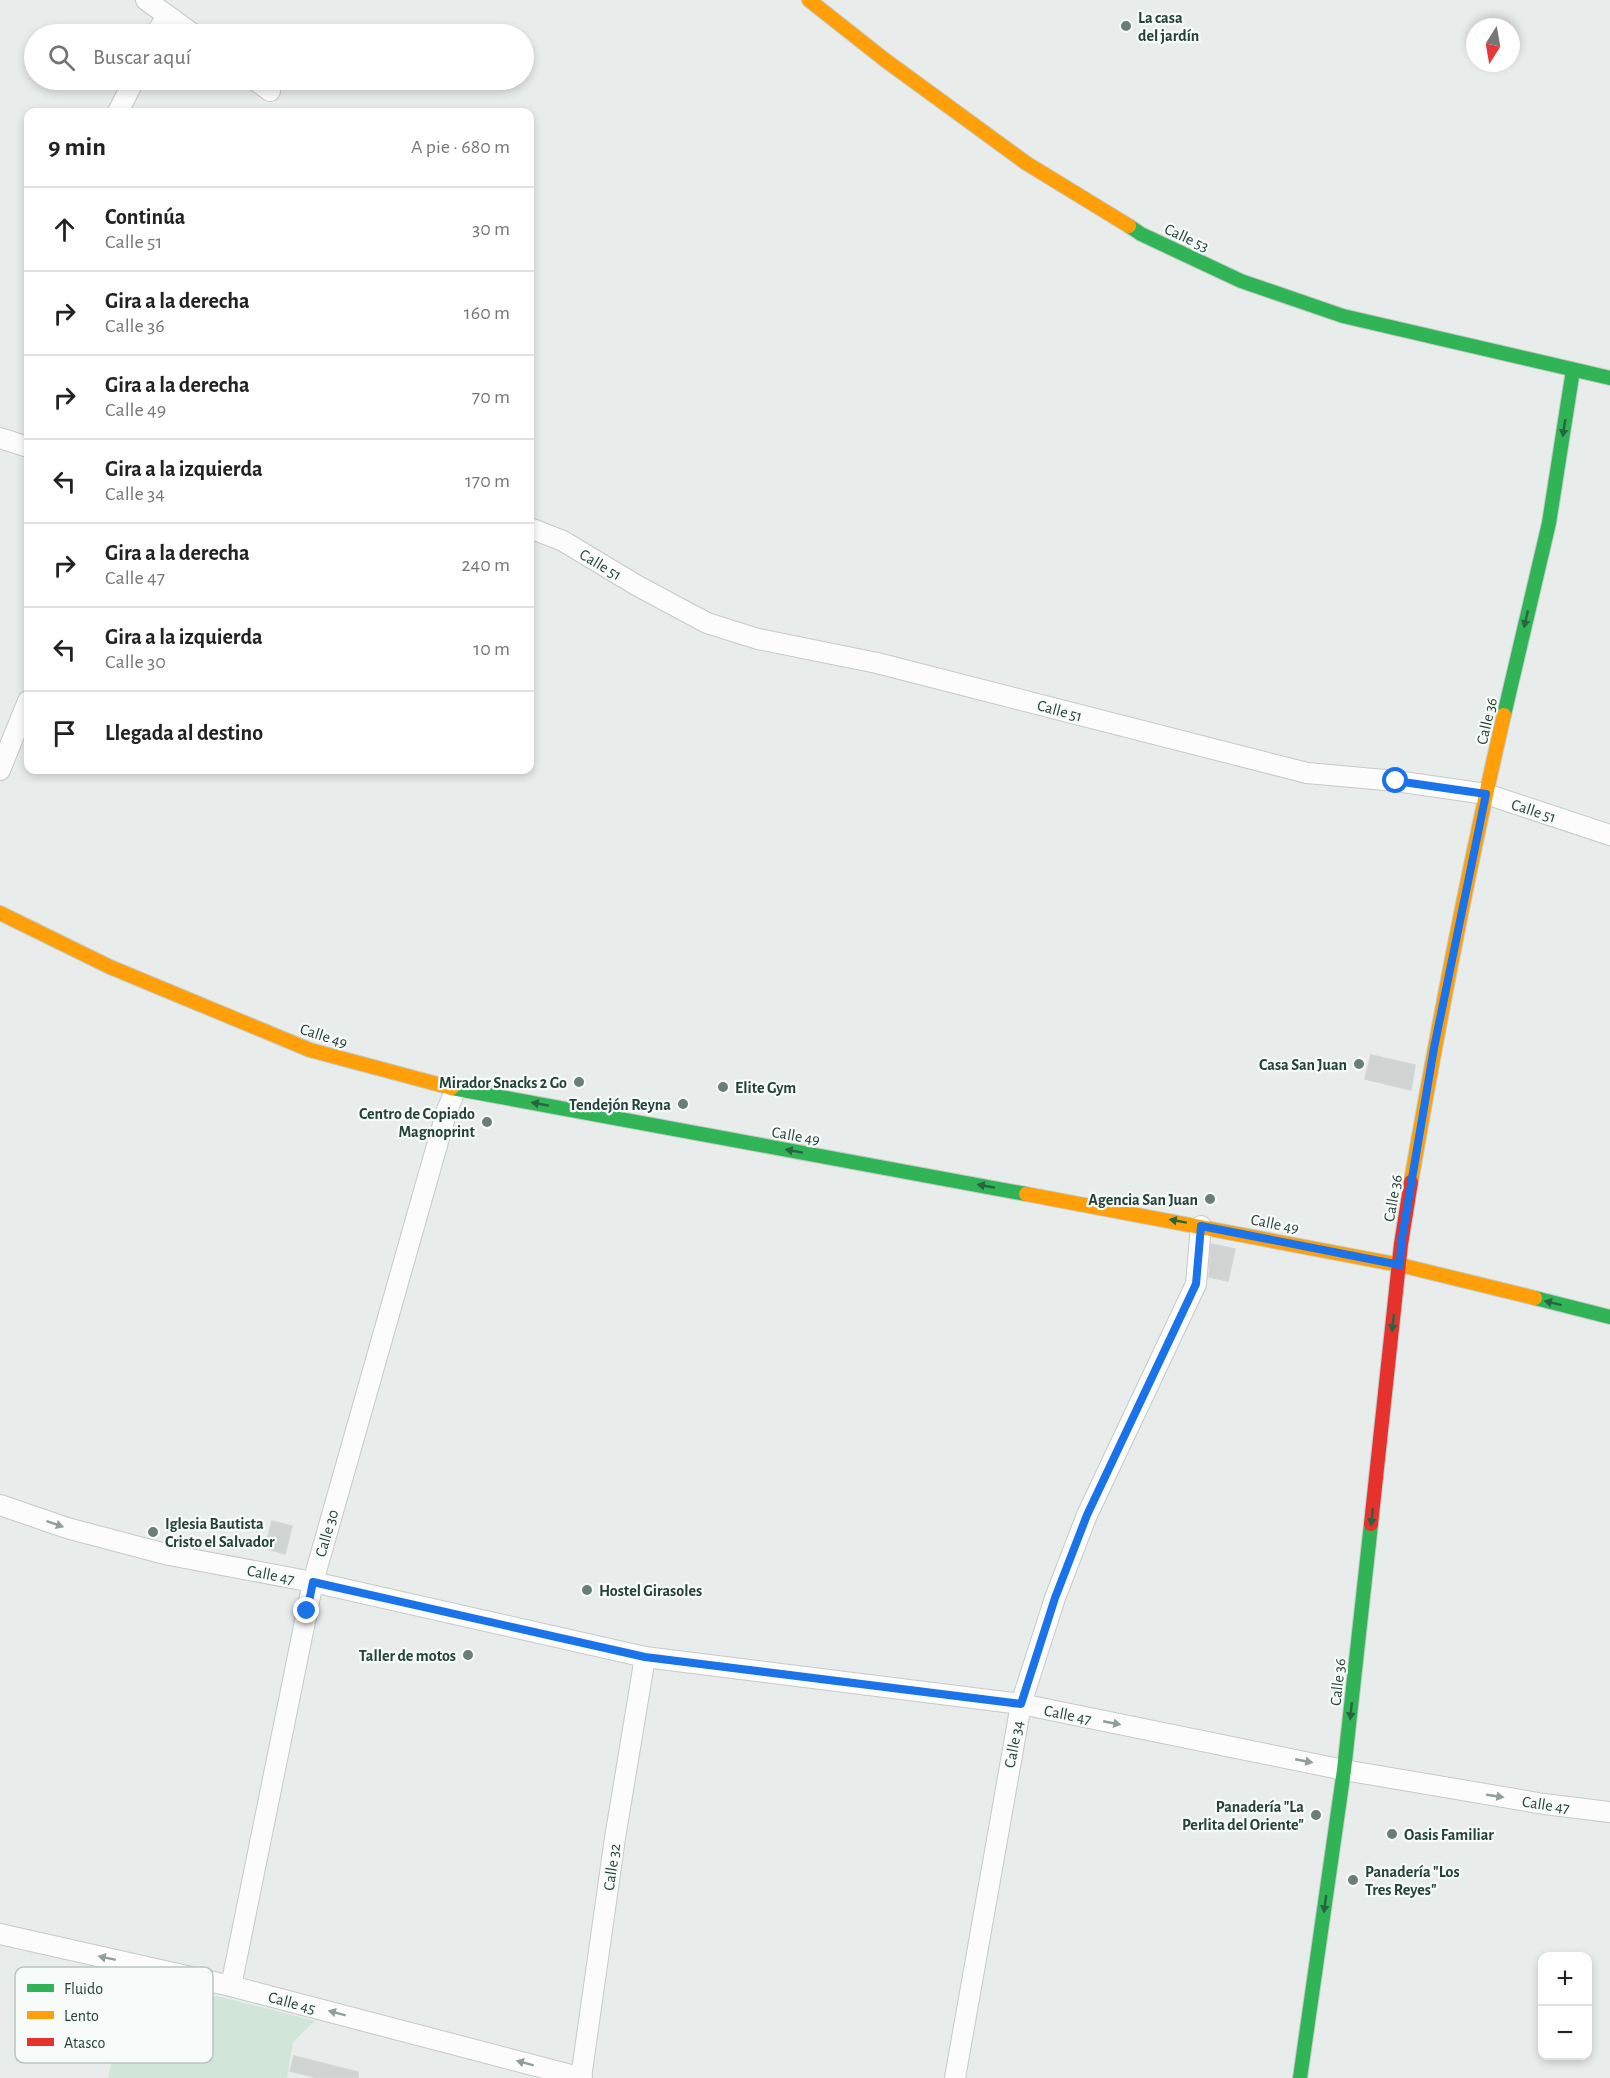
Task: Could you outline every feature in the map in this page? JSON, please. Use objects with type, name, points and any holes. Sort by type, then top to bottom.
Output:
[{"type":"street","points":[[146,0],[179,24]]},
{"type":"street","name":"Calle 53","points":[[808,0],[885,60],[1026,163],[1141,234],[1241,281],[1343,316],[1610,378]]},
{"type":"street","points":[[162,24],[167,16]]},
{"type":"street","points":[[120,108],[129,90]]},
{"type":"street","name":"Calle 36","points":[[1300,2078],[1344,1770],[1401,1244],[1434,1048],[1486,794],[1549,523],[1573,370]]},
{"type":"street","points":[[0,438],[24,446]]},
{"type":"street","name":"Calle 51","points":[[534,530],[563,541],[636,585],[707,623],[758,639],[877,663],[1307,773],[1396,781],[1486,794],[1610,835]]},
{"type":"street","points":[[0,770],[24,710]]},
{"type":"street","name":"Calle 49","points":[[0,913],[110,967],[310,1050],[456,1089],[1201,1226],[1400,1265],[1610,1317]]},
{"type":"street","name":"Calle 30","points":[[231,1986],[313,1582],[444,1122],[456,1089]]},
{"type":"street","name":"Calle 34","points":[[955,2078],[1021,1704],[1055,1598],[1087,1515],[1196,1284],[1201,1226]]},
{"type":"street","name":"Calle 47","points":[[0,1505],[67,1528],[169,1555],[313,1582],[645,1657],[1021,1704],[1344,1770],[1544,1804],[1610,1812]]},
{"type":"street","name":"Calle 32","points":[[582,2078],[615,1838],[645,1657]]},
{"type":"street","name":"Calle 45","points":[[0,1934],[147,1967]]},
{"type":"street","name":"Calle 45","points":[[213,1982],[582,2078]]},
{"type":"green space","points":[[213,1995],[315,2021],[293,2042],[287,2078],[108,2078],[111,2063],[213,2063]]},
{"type":"building","points":[[1371,1055],[1415,1065],[1411,1090],[1365,1079]]},
{"type":"building","points":[[1211,1244],[1235,1249],[1228,1281],[1209,1277]]},
{"type":"building","points":[[272,1521],[292,1526],[285,1554],[265,1548]]},
{"type":"building","points":[[294,2056],[358,2072],[358,2078],[318,2078],[290,2071]]},
{"type":"traffic: fast","points":[[1129,226],[1141,234],[1241,281],[1343,316],[1610,378]]},
{"type":"traffic: fast","points":[[1504,715],[1549,523],[1573,370]]},
{"type":"traffic: fast","points":[[452,1088],[1026,1194]]},
{"type":"traffic: fast","points":[[1535,1298],[1610,1317]]},
{"type":"traffic: fast","points":[[1300,2078],[1344,1770],[1371,1524]]},
{"type":"traffic: slow","points":[[809,0],[885,60],[1026,163],[1129,226]]},
{"type":"traffic: slow","points":[[1411,1182],[1454,948],[1504,715]]},
{"type":"traffic: slow","points":[[0,913],[110,967],[310,1050],[452,1088]]},
{"type":"traffic: slow","points":[[1026,1194],[1400,1265],[1535,1298]]},
{"type":"traffic: jam","points":[[1371,1524],[1401,1244],[1411,1182]]},
{"type":"place","name":"La casa del jardín","points":[[1126,26]]},
{"type":"place","name":"Casa San Juan","points":[[1359,1064]]},
{"type":"place","name":"Mirador Snacks 2 Go","points":[[579,1082]]},
{"type":"place","name":"Elite Gym","points":[[723,1087]]},
{"type":"place","name":"Tendejón Reyna","points":[[683,1104]]},
{"type":"place","name":"Centro de Copiado Magnoprint","points":[[487,1122]]},
{"type":"place","name":"Agencia San Juan","points":[[1210,1199]]},
{"type":"place","name":"Iglesia Bautista Cristo el Salvador","points":[[153,1532]]},
{"type":"place","name":"Hostel Girasoles","points":[[587,1590]]},
{"type":"place","name":"Taller de motos","points":[[468,1655]]},
{"type":"place","name":"Panadería \"La Perlita del Oriente\"","points":[[1316,1815]]},
{"type":"place","name":"Oasis Familiar","points":[[1392,1834]]},
{"type":"place","name":"Panadería \"Los Tres Reyes\"","points":[[1353,1880]]},
{"type":"route","points":[[307,1611],[313,1582],[645,1657],[1021,1704],[1055,1598],[1087,1515],[1196,1284],[1201,1226],[1400,1265],[1401,1244],[1434,1048],[1486,794],[1396,781]]}]
